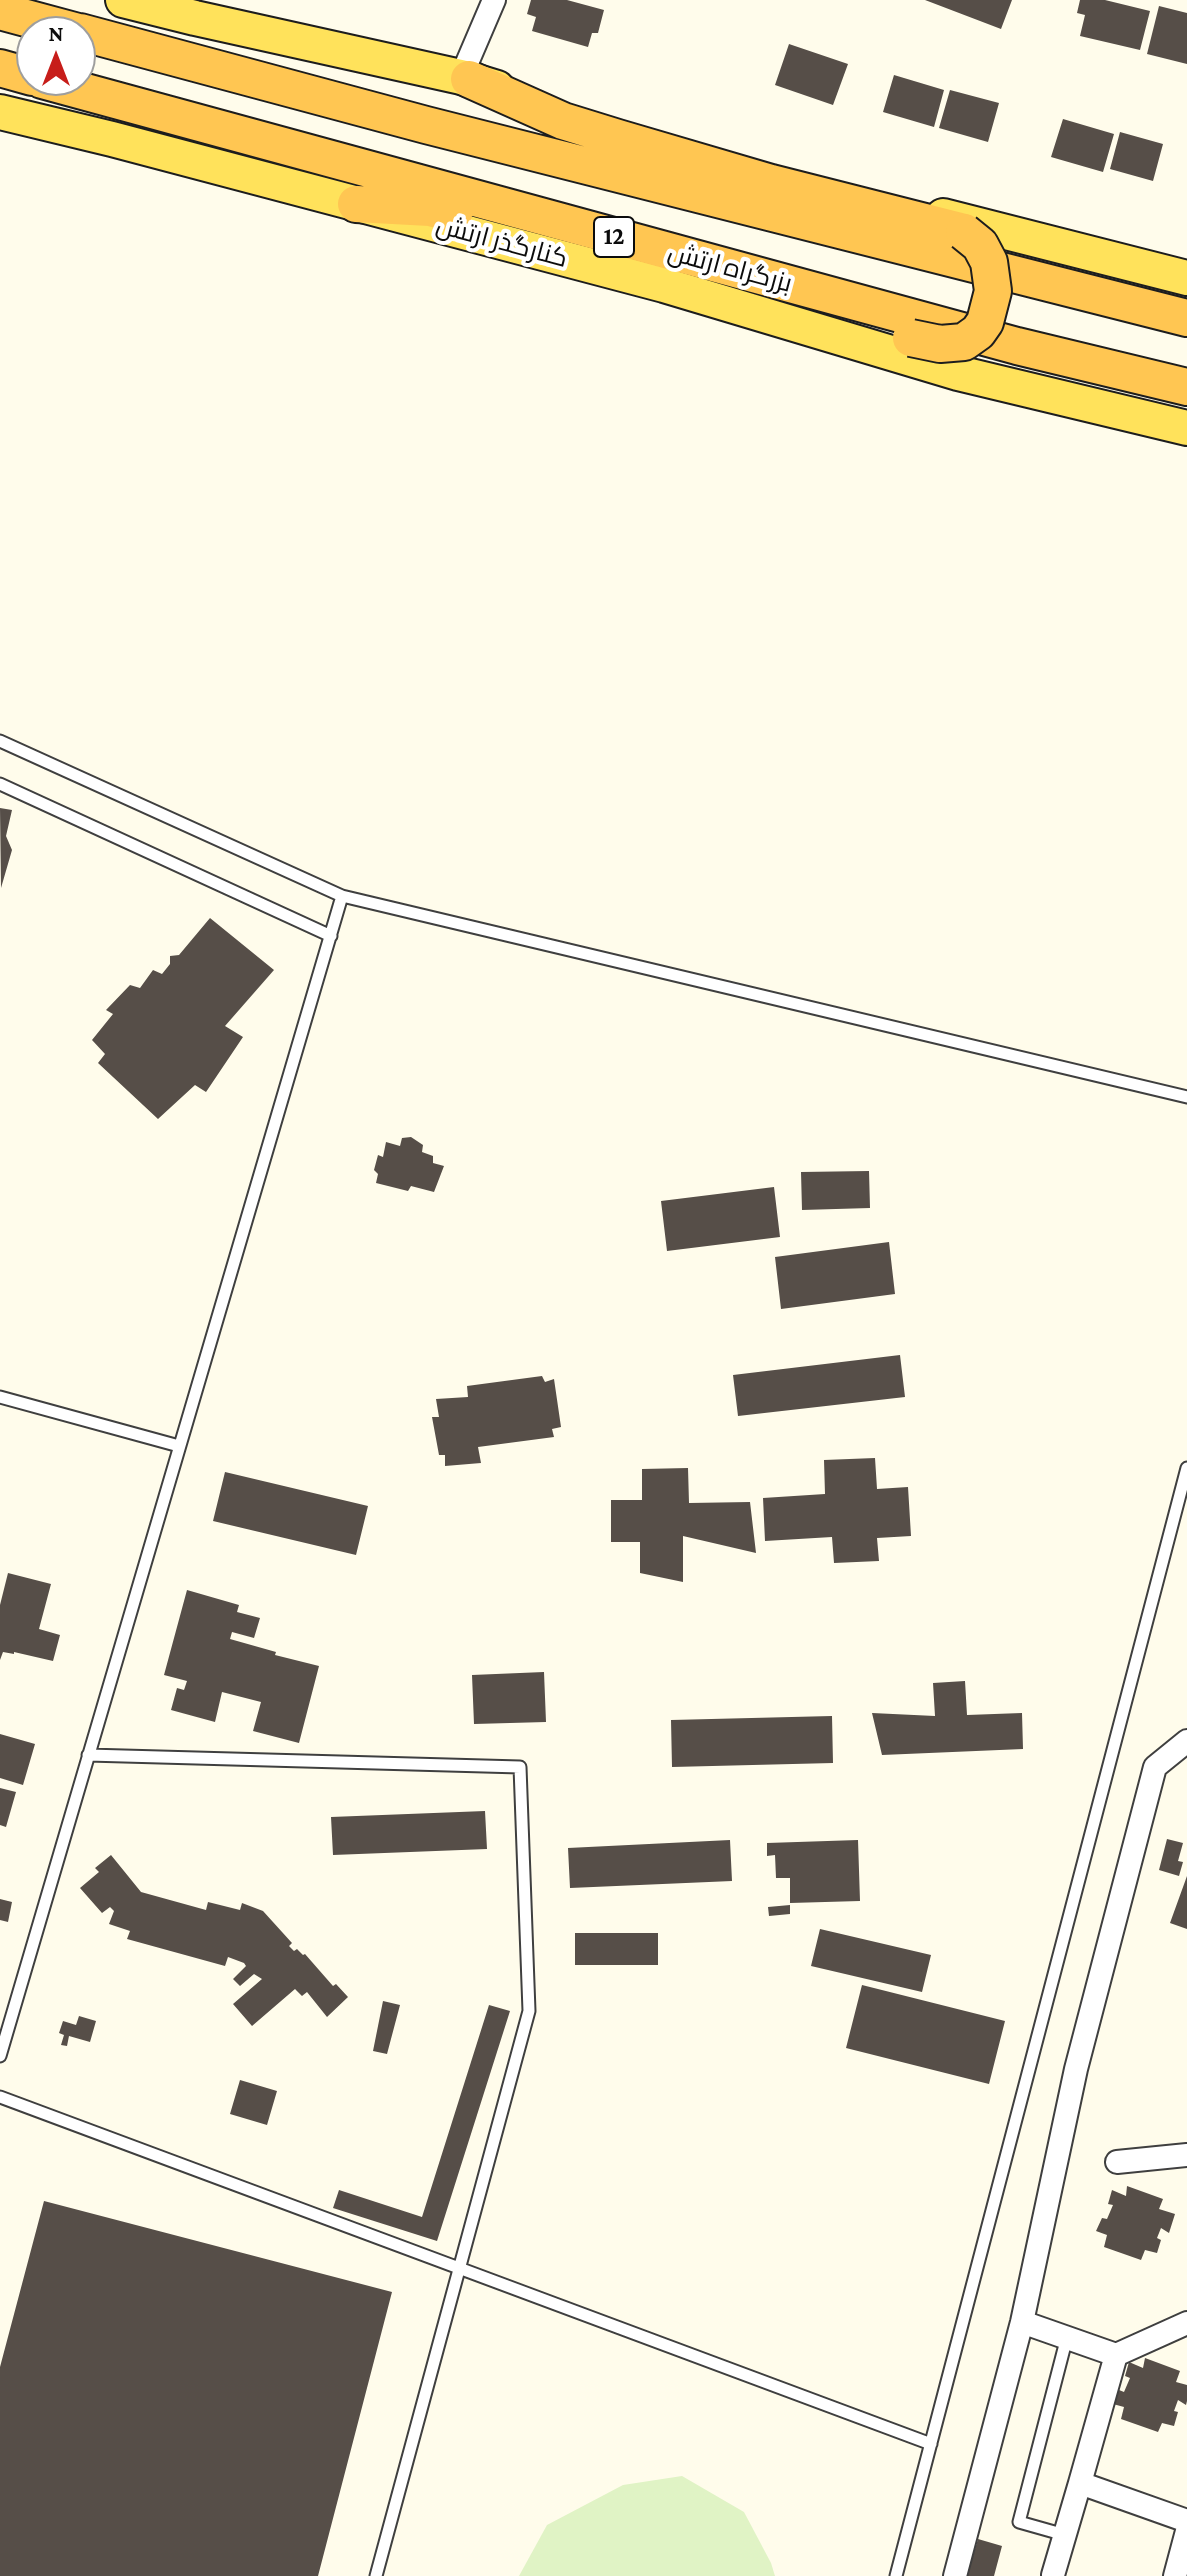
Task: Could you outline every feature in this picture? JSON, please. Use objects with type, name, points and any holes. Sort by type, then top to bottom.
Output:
[{"type":"highway","name":"12","points":[[96,37],[426,125],[1187,318]]},
{"type":"highway","points":[[356,204],[430,208],[447,212],[940,344],[964,342],[978,332],[985,322],[993,291],[989,262],[980,245],[964,232],[771,183],[563,121],[465,78]]},
{"type":"highway","name":"بزرگراه ارتش","points":[[96,95],[1017,346],[1187,387]]},
{"type":"main road","points":[[123,0],[465,78],[845,191],[1187,278]]},
{"type":"main road","points":[[0,99],[112,139]]},
{"type":"main road","name":"کنارگذر ارتش","points":[[0,112],[664,285],[958,373],[1187,428]]},
{"type":"main road","points":[[958,373],[1070,369],[1131,373]]},
{"type":"street","points":[[465,78],[494,0]]},
{"type":"street","points":[[955,2576],[1022,2322],[1076,2069],[1155,1767],[1187,1741]]},
{"type":"street","points":[[1117,2162],[1187,2155]]},
{"type":"street","points":[[1022,2322],[1116,2355],[1187,2323]]},
{"type":"street","points":[[1054,2576],[1116,2355]]},
{"type":"street","points":[[1080,2483],[1187,2521]]},
{"type":"street","points":[[1175,2576],[1187,2531]]},
{"type":"lane","points":[[0,741],[342,896],[1187,1097]]},
{"type":"lane","points":[[0,784],[331,936]]},
{"type":"lane","points":[[0,2056],[342,896]]},
{"type":"lane","points":[[0,1397],[179,1446]]},
{"type":"lane","points":[[896,2576],[1187,1468]]},
{"type":"lane","points":[[88,1755],[520,1767],[529,2011],[376,2576]]},
{"type":"lane","points":[[0,2097],[931,2444]]},
{"type":"lane","points":[[1065,2535],[1019,2522],[1067,2337]]},
{"type":"green space","points":[[682,2476],[744,2512],[775,2576],[519,2576],[547,2525],[623,2485]]},
{"type":"building","points":[[531,0],[567,0],[604,10],[598,33],[592,33],[588,47],[532,31],[536,17],[527,14]]},
{"type":"building","points":[[925,0],[1012,0],[1001,29]]},
{"type":"building","points":[[1080,0],[1105,0],[1150,11],[1140,50],[1080,36],[1085,15],[1077,13]]},
{"type":"building","points":[[1159,6],[1187,13],[1187,64],[1147,54]]},
{"type":"building","points":[[789,44],[848,64],[833,105],[775,85]]},
{"type":"building","points":[[894,75],[944,90],[934,127],[883,112]]},
{"type":"building","points":[[950,90],[999,103],[988,142],[939,128]]},
{"type":"building","points":[[1063,119],[1114,134],[1103,172],[1051,157]]},
{"type":"building","points":[[1120,132],[1163,144],[1153,181],[1110,169]]},
{"type":"building","points":[[0,808],[12,810],[6,836],[12,850],[1,888]]},
{"type":"building","points":[[210,918],[274,970],[225,1026],[243,1037],[206,1092],[195,1085],[158,1119],[98,1063],[105,1054],[92,1040],[113,1014],[106,1010],[130,985],[140,988],[153,970],[162,974],[170,964],[170,956],[179,955]]},
{"type":"building","points":[[411,1137],[423,1145],[422,1152],[433,1156],[433,1163],[444,1166],[434,1192],[411,1186],[408,1191],[376,1183],[378,1174],[374,1170],[378,1155],[383,1157],[386,1142],[400,1146],[402,1138]]},
{"type":"building","points":[[869,1171],[870,1208],[802,1210],[801,1172]]},
{"type":"building","points":[[774,1187],[780,1237],[667,1251],[661,1201]]},
{"type":"building","points":[[889,1242],[895,1294],[781,1309],[775,1257]]},
{"type":"building","points":[[900,1355],[905,1397],[738,1416],[733,1375]]},
{"type":"building","points":[[542,1376],[545,1382],[554,1379],[561,1427],[552,1429],[554,1437],[478,1447],[481,1463],[445,1466],[445,1455],[439,1455],[432,1417],[439,1417],[436,1399],[468,1397],[467,1386]]},
{"type":"building","points":[[875,1458],[877,1489],[908,1487],[911,1536],[877,1538],[879,1561],[834,1563],[832,1537],[765,1541],[763,1498],[825,1494],[824,1460]]},
{"type":"building","points":[[688,1468],[689,1503],[750,1502],[756,1553],[683,1536],[683,1582],[640,1573],[640,1542],[611,1542],[611,1500],[642,1500],[642,1469]]},
{"type":"building","points":[[225,1472],[368,1506],[356,1555],[213,1521]]},
{"type":"building","points":[[8,1573],[51,1584],[39,1629],[60,1635],[53,1661],[14,1652],[3,1652],[0,1660],[0,1605]]},
{"type":"building","points":[[187,1590],[239,1605],[237,1612],[260,1618],[254,1638],[232,1632],[230,1639],[319,1666],[299,1743],[253,1731],[261,1702],[222,1692],[215,1722],[171,1710],[177,1688],[184,1690],[187,1681],[164,1675]]},
{"type":"building","points":[[544,1672],[546,1722],[474,1724],[472,1675]]},
{"type":"building","points":[[965,1681],[967,1715],[1022,1713],[1023,1749],[882,1755],[872,1713],[935,1716],[933,1683]]},
{"type":"building","points":[[832,1716],[833,1763],[672,1767],[671,1720]]},
{"type":"building","points":[[0,1734],[35,1744],[23,1785],[0,1778]]},
{"type":"building","points":[[0,1788],[16,1792],[6,1827],[0,1825]]},
{"type":"building","points":[[485,1811],[487,1849],[333,1855],[331,1817]]},
{"type":"building","points":[[1167,1839],[1183,1843],[1178,1861],[1183,1862],[1179,1876],[1159,1870]]},
{"type":"building","points":[[730,1840],[732,1881],[570,1888],[568,1848]]},
{"type":"building","points":[[858,1840],[860,1901],[790,1903],[790,1878],[776,1878],[775,1855],[767,1856],[767,1843]]},
{"type":"building","points":[[111,1855],[141,1892],[206,1910],[208,1902],[240,1910],[242,1903],[263,1911],[292,1943],[289,1946],[305,1954],[333,1986],[336,1984],[348,1997],[327,2017],[307,1992],[302,1996],[295,1989],[252,2026],[233,2004],[262,1979],[254,1974],[240,1986],[233,1979],[246,1966],[244,1963],[228,1957],[225,1966],[127,1939],[130,1931],[109,1924],[114,1911],[110,1907],[102,1913],[80,1888],[99,1872],[95,1868]]},
{"type":"building","points":[[1187,1876],[1187,1929],[1170,1923]]},
{"type":"building","points":[[0,1899],[12,1902],[8,1922],[0,1920]]},
{"type":"building","points":[[790,1905],[790,1914],[769,1916],[768,1907]]},
{"type":"building","points":[[820,1929],[931,1955],[922,1992],[811,1966]]},
{"type":"building","points":[[575,1933],[658,1933],[658,1965],[575,1965]]},
{"type":"building","points":[[862,1985],[1005,2021],[989,2084],[846,2048]]},
{"type":"building","points":[[383,2001],[400,2005],[387,2054],[373,2051]]},
{"type":"building","points":[[489,2005],[510,2011],[437,2241],[333,2208],[339,2190],[422,2217]]},
{"type":"building","points":[[79,2016],[96,2021],[90,2042],[69,2036],[67,2046],[61,2045],[64,2035],[59,2033],[63,2021],[76,2025]]},
{"type":"building","points":[[240,2080],[277,2091],[267,2125],[230,2114]]},
{"type":"building","points":[[1127,2186],[1163,2199],[1159,2209],[1175,2214],[1169,2233],[1161,2228],[1157,2253],[1145,2250],[1141,2260],[1104,2247],[1107,2235],[1096,2231],[1102,2218],[1107,2219],[1113,2205],[1108,2204],[1112,2190],[1126,2196]]},
{"type":"building","points":[[44,2201],[392,2292],[318,2576],[0,2576],[0,2367]]},
{"type":"building","points":[[1145,2358],[1180,2371],[1176,2382],[1187,2385],[1186,2405],[1178,2400],[1174,2426],[1162,2423],[1158,2432],[1121,2419],[1124,2407],[1113,2404],[1119,2390],[1124,2392],[1130,2378],[1125,2376],[1129,2362],[1143,2368]]},
{"type":"building","points":[[978,2539],[1002,2546],[994,2576],[967,2576]]}]
